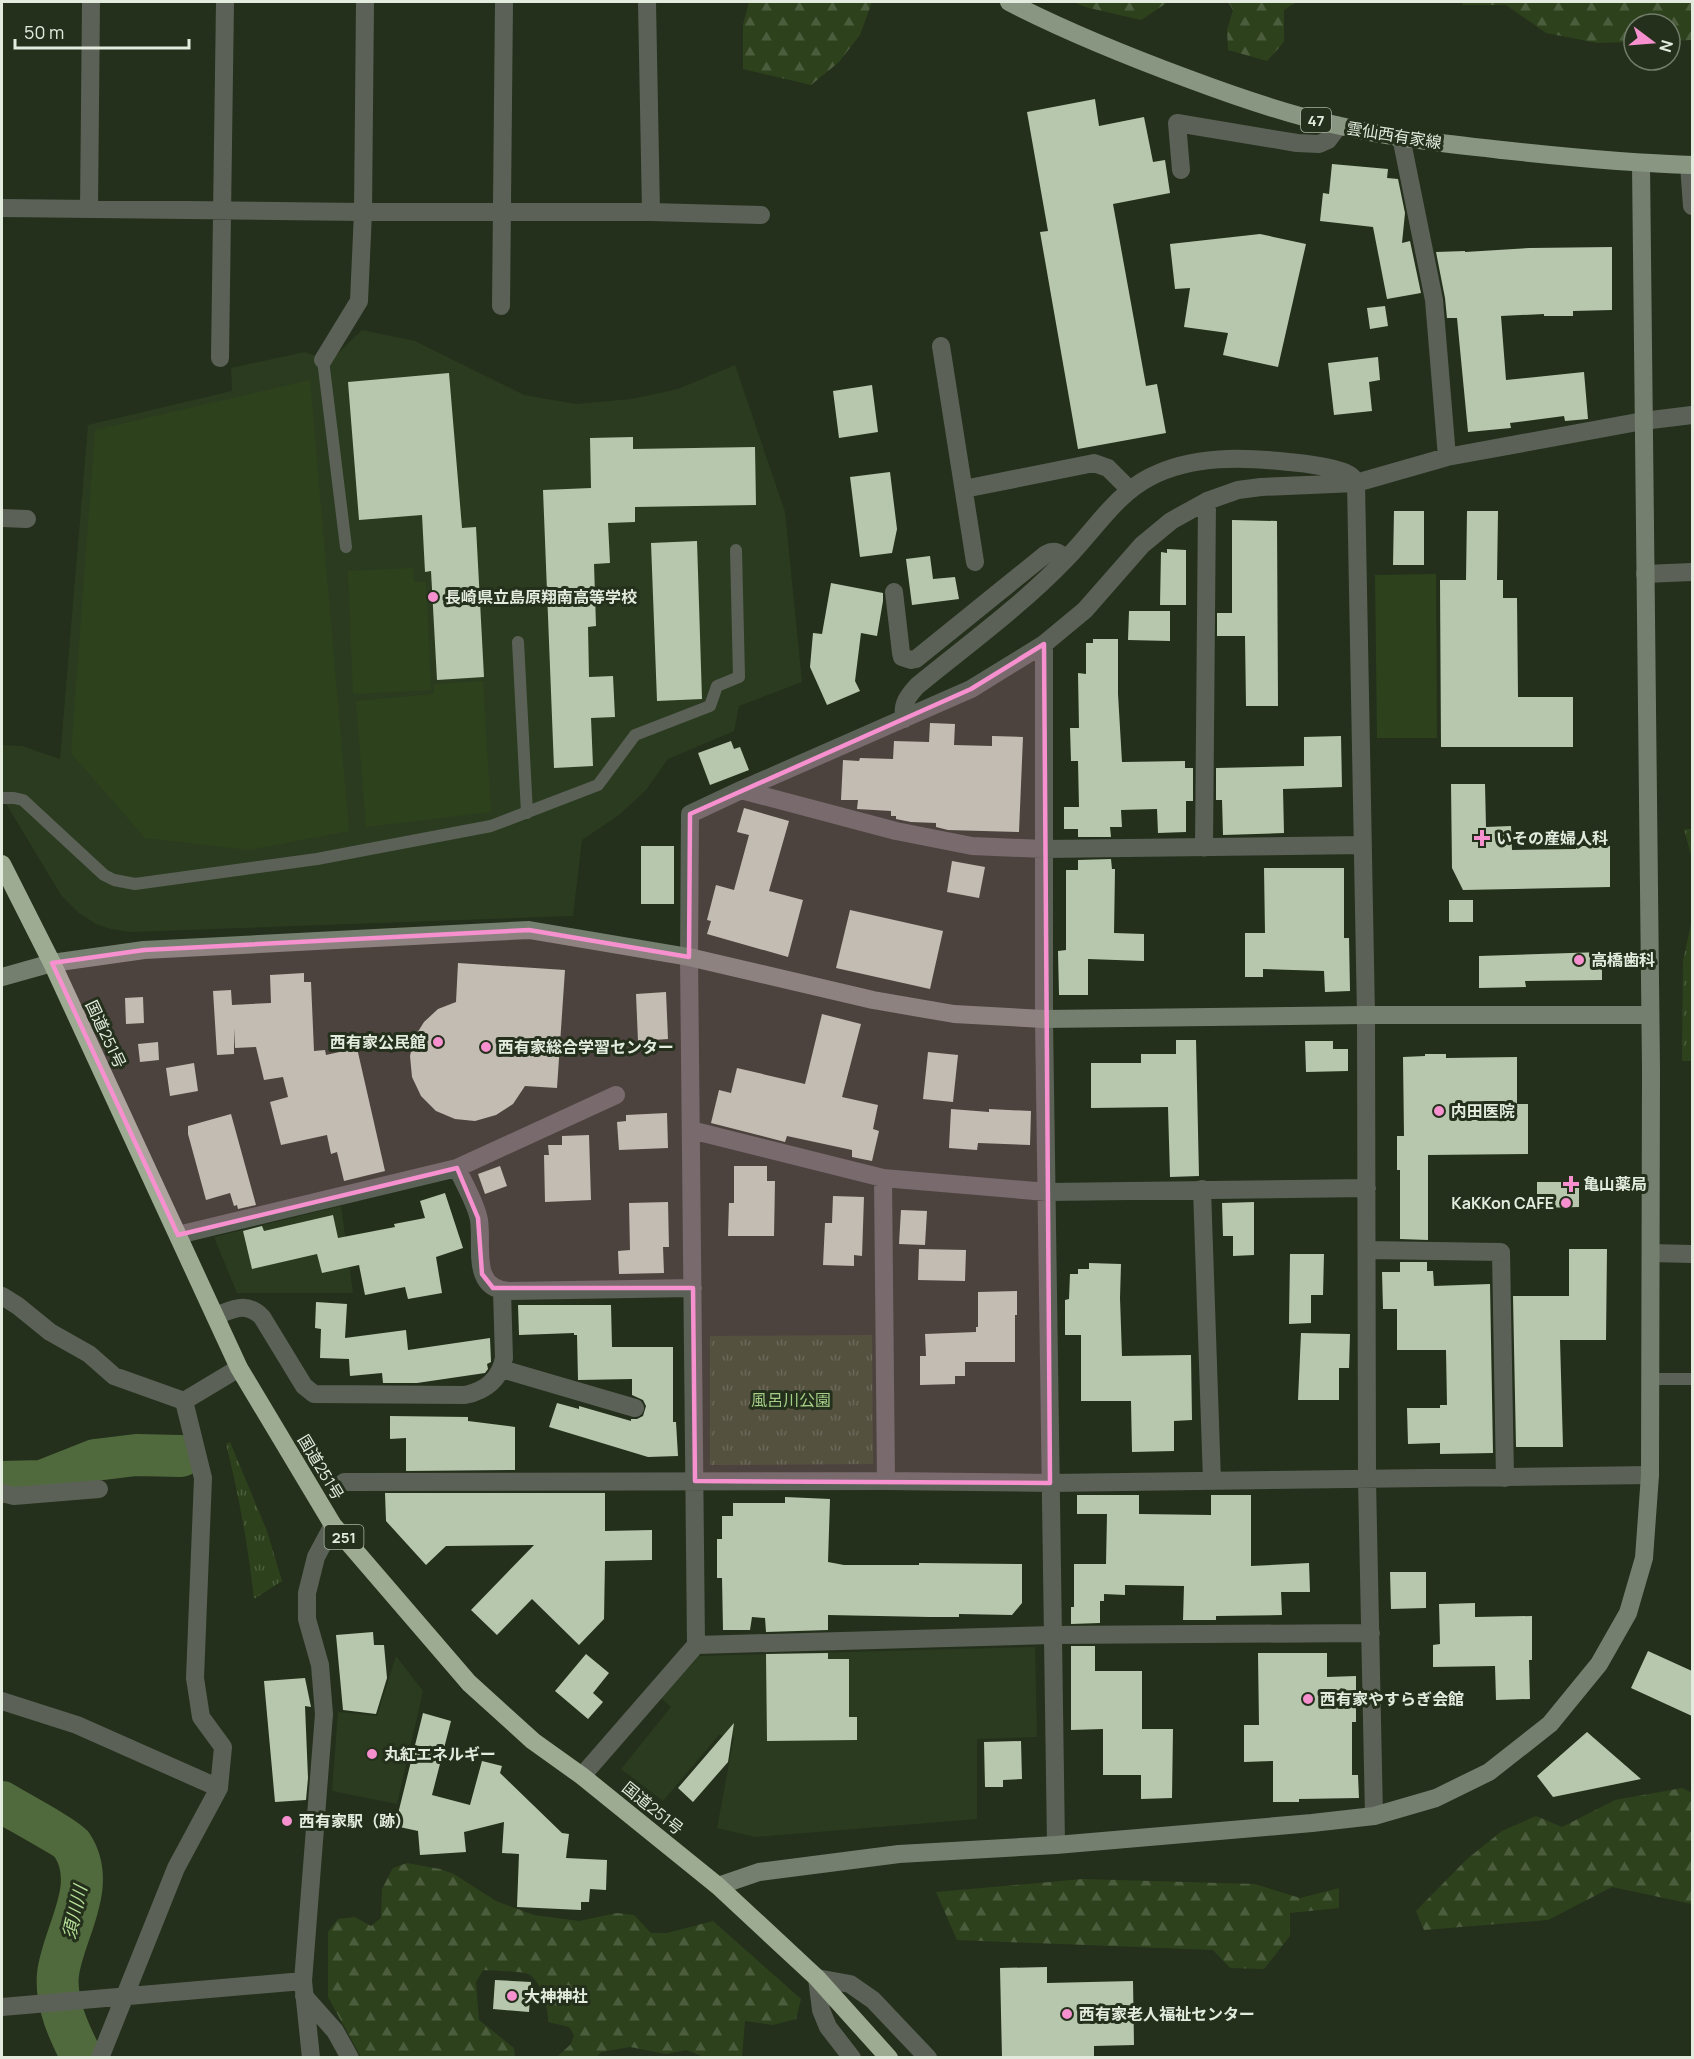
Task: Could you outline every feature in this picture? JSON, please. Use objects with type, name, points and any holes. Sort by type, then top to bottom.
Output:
[{"type":"highway","name":"国道251号","points":[[2,864],[52,963],[238,1368],[333,1525],[469,1683],[533,1741],[582,1776],[718,1886],[817,1978],[889,2058]]},
{"type":"main road","name":"雲仙西有家線","points":[[1009,2],[1057,26],[1138,60],[1248,100],[1336,125],[1401,137],[1641,164],[1691,165]]},
{"type":"street","points":[[89,209],[91,2]]},
{"type":"street","points":[[220,358],[225,2]]},
{"type":"street","points":[[323,360],[359,301],[363,212],[365,2]]},
{"type":"street","points":[[501,306],[504,2]]},
{"type":"street","points":[[647,2],[651,212]]},
{"type":"street","points":[[1181,170],[1177,123],[1297,143],[1319,144],[1328,140],[1336,125]]},
{"type":"street","points":[[1401,137],[1434,300],[1447,457]]},
{"type":"street","points":[[718,1886],[759,1872],[899,1854],[1056,1845],[1374,1816],[1436,1798],[1489,1772],[1550,1724],[1599,1664],[1628,1613],[1644,1558],[1650,1475],[1650,1015],[1641,164]]},
{"type":"street","points":[[1691,165],[1692,206]]},
{"type":"street","points":[[2,208],[651,212],[761,215]]},
{"type":"street","points":[[941,346],[975,562]]},
{"type":"street","points":[[582,1776],[696,1645],[689,957],[690,814],[971,689],[1044,644],[1085,610],[1142,545],[1171,521],[1207,501],[1238,490],[1261,487],[1356,483],[1447,457],[1643,421],[1692,415]]},
{"type":"street","points":[[904,719],[906,699],[916,686],[1008,613],[1066,559],[1130,489],[1152,476],[1185,465],[1222,459],[1256,458],[1309,464],[1351,475],[1356,483],[1366,1015],[1367,1480],[1374,1816]]},
{"type":"street","points":[[964,489],[1094,463],[1108,468],[1130,489]]},
{"type":"street","points":[[1204,848],[1207,501]]},
{"type":"street","points":[[2,518],[27,519]]},
{"type":"street","points":[[894,592],[902,657],[911,660],[1046,554],[1056,551],[1066,559]]},
{"type":"street","points":[[1645,574],[1692,572]]},
{"type":"street","points":[[1044,644],[1044,1019],[1056,1845]]},
{"type":"street","points":[[741,790],[897,831],[972,846],[1044,849],[1363,845]]},
{"type":"street","points":[[2,977],[52,963],[144,950],[529,930],[689,957],[885,1002],[954,1014],[1044,1019],[1366,1015],[1650,1015]]},
{"type":"street","points":[[178,1235],[458,1168],[616,1095]]},
{"type":"street","points":[[691,1130],[883,1178],[1047,1192],[1367,1188]]},
{"type":"street","points":[[458,1168],[478,1218],[482,1274],[487,1282],[502,1291],[693,1288]]},
{"type":"street","points":[[883,1178],[886,1481]]},
{"type":"street","points":[[1202,1190],[1212,1481]]},
{"type":"street","points":[[1367,1250],[1501,1252],[1505,1478]]},
{"type":"street","points":[[1651,1253],[1692,1254]]},
{"type":"street","points":[[215,1316],[245,1307],[256,1311],[262,1317],[304,1386],[309,1391],[321,1395],[465,1395],[481,1390],[497,1378],[502,1369],[504,1358],[502,1291]]},
{"type":"street","points":[[2,1296],[50,1332],[89,1354],[114,1376],[184,1401]]},
{"type":"street","points":[[184,1401],[238,1368]]},
{"type":"street","points":[[502,1369],[635,1408]]},
{"type":"street","points":[[100,2058],[176,1868],[219,1788],[223,1747],[201,1717],[195,1678],[203,1478],[184,1401]]},
{"type":"street","points":[[344,1482],[1050,1483],[1650,1475]]},
{"type":"street","points":[[2,1493],[14,1496],[99,1489]]},
{"type":"street","points":[[311,2058],[304,1989],[324,1714],[320,1665],[307,1619],[306,1593],[316,1557],[333,1525]]},
{"type":"street","points":[[696,1645],[1053,1635],[1371,1633]]},
{"type":"street","points":[[2,1701],[77,1725],[219,1788]]},
{"type":"street","points":[[852,2058],[828,2027],[821,2010],[817,1978],[850,1984],[873,2000],[928,2058]]},
{"type":"street","points":[[2,2007],[126,1997],[304,1989]]},
{"type":"street","points":[[304,1989],[335,2031],[350,2058]]},
{"type":"lane","points":[[323,360],[346,547]]},
{"type":"lane","points":[[2,798],[23,800],[104,875],[114,880],[135,884],[317,859],[491,826],[598,785],[635,735],[710,706],[717,687],[739,677],[736,550]]},
{"type":"lane","points":[[518,642],[527,813]]},
{"type":"lane","points":[[1650,1379],[1692,1379]]},
{"type":"highlighted area","points":[[1044,644],[1050,1483],[695,1481],[693,1288],[493,1288],[482,1274],[478,1218],[457,1168],[178,1235],[52,963],[144,950],[529,930],[689,957],[690,814],[971,689]]},
{"type":"shaded area","name":"長崎県立島原翔南高等学校","points":[[362,330],[415,341],[524,395],[576,404],[632,399],[678,389],[735,365],[785,512],[802,682],[739,706],[734,731],[668,759],[646,790],[619,815],[582,840],[573,916],[131,932],[96,924],[79,913],[61,895],[2,797],[2,745],[22,746],[60,759],[88,425],[232,391],[231,368],[305,352],[330,361]]},
{"type":"shaded area","points":[[341,1206],[353,1293],[237,1293],[214,1237]]},
{"type":"shaded area","points":[[1035,1647],[1037,1737],[977,1739],[977,1819],[755,1837],[717,1828],[734,1737],[719,1735],[663,1801],[621,1769],[671,1707],[661,1698],[699,1656]]},
{"type":"shaded area","name":"丸紅エネルギー","points":[[396,1656],[423,1691],[397,1804],[332,1791],[338,1712],[377,1716]]},
{"type":"green space","points":[[749,2],[872,2],[860,35],[839,62],[811,85],[743,69],[743,25]]},
{"type":"green space","points":[[1074,2],[1168,2],[1141,20],[1085,7]]},
{"type":"green space","points":[[1228,2],[1296,2],[1284,10],[1284,42],[1267,61],[1228,50],[1227,30],[1233,10]]},
{"type":"green space","points":[[1462,2],[1692,2],[1692,40],[1682,40],[1682,12],[1622,12],[1622,42],[1597,43],[1546,33],[1506,5],[1463,5]]},
{"type":"green space","points":[[310,380],[349,831],[249,850],[145,838],[71,753],[95,430]]},
{"type":"green space","points":[[413,568],[414,582],[426,582],[431,690],[353,694],[348,571]]},
{"type":"green space","points":[[1436,574],[1437,738],[1377,738],[1375,575]]},
{"type":"green space","points":[[483,681],[491,812],[366,827],[356,701],[434,694],[434,684]]},
{"type":"green space","points":[[1684,829],[1692,829],[1692,859]]},
{"type":"green space","points":[[1692,859],[1692,1061],[1682,1061],[1683,961],[1691,924]]},
{"type":"green space","name":"風呂川公園","points":[[872,1335],[873,1464],[710,1465],[710,1336]]},
{"type":"green space","points":[[230,1442],[267,1531],[282,1581],[254,1599],[243,1521],[226,1444]]},
{"type":"green space","points":[[1682,1788],[1692,1793],[1692,1904],[1612,1887],[1548,1920],[1424,1930],[1416,1911],[1467,1859],[1502,1831],[1536,1816],[1562,1827],[1615,1800]]},
{"type":"green space","points":[[407,1863],[454,1874],[496,1901],[534,1915],[579,1921],[617,1913],[634,1915],[651,1933],[667,1933],[713,1921],[801,1999],[796,2019],[773,2025],[745,2021],[742,2057],[704,2057],[686,2050],[666,2054],[630,2047],[601,2052],[597,2057],[557,2057],[571,2044],[574,2035],[569,2027],[548,2022],[543,1995],[533,1977],[519,1972],[483,1970],[476,1982],[479,2020],[514,2048],[515,2057],[361,2057],[328,1997],[328,1932],[338,1919],[355,1917],[371,1926],[381,1918],[382,1889],[393,1868]]},
{"type":"green space","points":[[1083,1879],[1255,1884],[1300,1898],[1339,1888],[1339,1908],[1290,1913],[1290,1936],[1264,1969],[1230,1968],[1213,1950],[957,1940],[936,1892]]},
{"type":"building","points":[[1095,99],[1099,126],[1144,117],[1153,162],[1165,160],[1170,193],[1113,204],[1146,386],[1157,384],[1166,433],[1078,449],[1040,232],[1048,231],[1027,112]]},
{"type":"building","points":[[1332,164],[1388,169],[1387,178],[1398,179],[1405,213],[1402,243],[1410,241],[1421,293],[1387,299],[1373,227],[1320,221],[1323,193],[1329,194]]},
{"type":"building","points":[[1260,234],[1306,244],[1278,367],[1223,355],[1228,333],[1184,327],[1190,288],[1175,289],[1170,244]]},
{"type":"building","points":[[1612,247],[1612,310],[1573,311],[1573,316],[1544,316],[1544,314],[1501,316],[1506,380],[1584,372],[1588,419],[1565,421],[1564,416],[1510,423],[1511,428],[1468,432],[1457,318],[1447,318],[1436,252]]},
{"type":"building","points":[[1385,306],[1388,326],[1370,329],[1367,308]]},
{"type":"building","points":[[1378,357],[1380,380],[1369,382],[1372,411],[1334,415],[1328,363]]},
{"type":"building","points":[[449,373],[462,528],[476,527],[484,677],[437,680],[431,571],[425,572],[422,515],[359,520],[348,382]]},
{"type":"building","points":[[872,385],[878,432],[839,438],[833,391]]},
{"type":"building","points":[[633,437],[633,449],[755,447],[756,505],[635,507],[635,522],[608,523],[610,563],[594,564],[596,626],[588,627],[589,677],[613,676],[615,717],[591,718],[593,766],[554,768],[543,490],[591,488],[590,438]]},
{"type":"building","points":[[890,472],[897,529],[892,553],[860,557],[850,477]]},
{"type":"building","points":[[1394,511],[1424,511],[1424,565],[1393,565]]},
{"type":"building","points":[[1467,511],[1498,511],[1497,580],[1503,580],[1503,598],[1517,598],[1518,697],[1573,697],[1573,747],[1441,747],[1440,580],[1466,580]]},
{"type":"building","points":[[1232,520],[1277,521],[1278,706],[1246,706],[1245,636],[1217,636],[1217,613],[1232,613]]},
{"type":"building","points":[[697,541],[702,699],[657,701],[651,543]]},
{"type":"building","points":[[1167,549],[1186,550],[1186,605],[1160,605],[1161,552],[1167,553]]},
{"type":"building","points":[[930,556],[933,579],[955,577],[959,599],[912,605],[906,559]]},
{"type":"building","points":[[831,583],[883,593],[883,601],[877,636],[861,633],[855,681],[860,691],[827,705],[810,667],[813,633],[822,634]]},
{"type":"building","points":[[1129,611],[1170,611],[1170,641],[1128,640]]},
{"type":"building","points":[[1093,639],[1118,639],[1122,762],[1185,761],[1185,768],[1193,768],[1193,801],[1186,801],[1186,832],[1158,833],[1157,809],[1121,810],[1122,827],[1110,827],[1111,837],[1078,837],[1078,829],[1064,829],[1064,807],[1079,807],[1078,761],[1071,761],[1070,728],[1079,728],[1078,673],[1086,674],[1086,643],[1093,643]]},
{"type":"building","points":[[930,723],[955,724],[954,745],[992,746],[992,736],[1023,737],[1019,832],[948,830],[936,827],[936,823],[896,819],[896,816],[891,816],[891,811],[857,809],[858,800],[841,800],[843,760],[893,759],[894,741],[929,742]]},
{"type":"building","points":[[1341,736],[1342,787],[1283,789],[1284,833],[1223,835],[1222,800],[1216,800],[1216,768],[1304,766],[1304,737]]},
{"type":"building","points":[[731,741],[734,749],[740,747],[749,770],[710,785],[698,753]]},
{"type":"building","name":"いその産婦人科","points":[[1451,784],[1485,784],[1486,827],[1511,826],[1512,850],[1610,846],[1610,887],[1463,890],[1452,868]]},
{"type":"building","points":[[744,808],[789,821],[769,891],[803,900],[788,957],[707,934],[711,921],[707,920],[716,885],[734,890],[749,835],[737,832]]},
{"type":"building","points":[[641,846],[674,846],[674,904],[641,904]]},
{"type":"building","points":[[1111,859],[1112,869],[1115,869],[1114,933],[1144,934],[1144,961],[1088,959],[1088,995],[1059,995],[1058,951],[1066,950],[1066,870],[1078,870],[1078,860]]},
{"type":"building","points":[[952,861],[985,867],[979,898],[947,892]]},
{"type":"building","points":[[1264,868],[1344,868],[1344,938],[1349,938],[1350,991],[1325,992],[1324,971],[1263,969],[1263,977],[1245,977],[1245,933],[1265,933]]},
{"type":"building","points":[[1449,900],[1473,900],[1473,922],[1449,922]]},
{"type":"building","points":[[850,910],[943,931],[930,989],[836,968]]},
{"type":"building","points":[[1602,952],[1602,980],[1525,981],[1526,987],[1479,988],[1479,956]]},
{"type":"building","name":"西有家総合学習センター","points":[[458,963],[565,970],[557,1088],[525,1086],[513,1104],[496,1115],[475,1121],[455,1119],[436,1111],[421,1096],[412,1077],[410,1056],[414,1038],[424,1022],[438,1009],[456,1002]]},
{"type":"building","points":[[304,973],[304,982],[311,982],[314,1051],[325,1050],[326,1055],[357,1048],[385,1171],[344,1181],[337,1152],[331,1154],[327,1135],[281,1145],[270,1102],[288,1097],[283,1077],[264,1080],[256,1047],[235,1048],[234,1028],[234,1054],[217,1055],[213,991],[231,990],[232,1005],[271,1003],[270,975]]},
{"type":"building","points":[[666,992],[668,1039],[638,1041],[636,994]]},
{"type":"building","points":[[143,997],[144,1023],[126,1024],[125,998]]},
{"type":"building","points":[[822,1014],[861,1024],[842,1097],[878,1105],[873,1129],[879,1131],[872,1161],[852,1157],[852,1150],[787,1136],[785,1142],[711,1123],[719,1090],[731,1093],[737,1068],[805,1084]]},
{"type":"building","points":[[1176,1040],[1196,1040],[1199,1176],[1170,1177],[1168,1107],[1091,1108],[1091,1063],[1141,1063],[1141,1054],[1176,1054]]},
{"type":"building","points":[[1305,1041],[1333,1041],[1333,1049],[1348,1049],[1348,1071],[1306,1072]]},
{"type":"building","points":[[158,1042],[159,1060],[140,1062],[138,1044]]},
{"type":"building","points":[[928,1052],[958,1055],[953,1102],[923,1099]]},
{"type":"building","name":"内田医院","points":[[1425,1054],[1446,1054],[1446,1058],[1517,1057],[1517,1104],[1528,1104],[1528,1154],[1428,1155],[1428,1240],[1400,1239],[1400,1170],[1397,1170],[1397,1136],[1404,1136],[1403,1057],[1425,1056]]},
{"type":"building","points":[[194,1063],[198,1091],[170,1096],[166,1068]]},
{"type":"building","points":[[951,1109],[989,1112],[989,1109],[1031,1111],[1030,1145],[978,1143],[977,1150],[949,1148]]},
{"type":"building","points":[[667,1113],[668,1148],[619,1150],[617,1122],[626,1121],[626,1115]]},
{"type":"building","points":[[231,1114],[256,1205],[238,1209],[237,1205],[234,1206],[230,1193],[206,1200],[188,1134],[188,1126]]},
{"type":"building","points":[[589,1135],[591,1200],[545,1202],[544,1155],[549,1155],[548,1145],[562,1145],[562,1136]]},
{"type":"building","points":[[500,1166],[507,1186],[485,1194],[478,1174]]},
{"type":"building","points":[[734,1166],[767,1166],[767,1181],[775,1181],[774,1236],[728,1236],[729,1203],[734,1203]]},
{"type":"building","points":[[1537,1182],[1579,1182],[1579,1207],[1537,1208]]},
{"type":"building","points":[[445,1193],[463,1248],[436,1257],[442,1293],[408,1299],[405,1287],[365,1295],[359,1265],[322,1273],[317,1254],[252,1269],[243,1231],[262,1226],[264,1231],[333,1215],[338,1238],[395,1227],[394,1224],[425,1218],[420,1201]]},
{"type":"building","points":[[833,1196],[864,1197],[862,1256],[854,1255],[854,1266],[823,1265],[825,1223],[832,1223]]},
{"type":"building","points":[[668,1202],[669,1247],[663,1247],[664,1273],[619,1274],[618,1251],[630,1250],[629,1203]]},
{"type":"building","points":[[1254,1202],[1254,1255],[1233,1256],[1233,1236],[1223,1236],[1222,1203]]},
{"type":"building","points":[[901,1210],[927,1211],[925,1245],[899,1244]]},
{"type":"building","points":[[919,1249],[966,1250],[965,1281],[918,1280]]},
{"type":"building","points":[[1569,1249],[1607,1249],[1606,1340],[1560,1340],[1563,1447],[1516,1447],[1513,1296],[1569,1296]]},
{"type":"building","points":[[1290,1254],[1324,1254],[1323,1295],[1311,1295],[1311,1323],[1289,1324]]},
{"type":"building","points":[[1400,1262],[1427,1262],[1427,1271],[1433,1271],[1434,1286],[1490,1284],[1493,1453],[1440,1454],[1440,1443],[1408,1444],[1407,1408],[1440,1408],[1440,1405],[1447,1405],[1446,1350],[1397,1350],[1397,1309],[1383,1309],[1382,1272],[1400,1272]]},
{"type":"building","points":[[1089,1263],[1121,1264],[1122,1356],[1191,1355],[1192,1420],[1174,1421],[1174,1451],[1132,1452],[1131,1401],[1081,1401],[1081,1335],[1065,1335],[1065,1300],[1069,1299],[1070,1274],[1078,1274],[1078,1269],[1089,1269]]},
{"type":"building","points":[[1017,1291],[1015,1362],[965,1362],[965,1376],[955,1376],[955,1384],[920,1385],[920,1356],[926,1356],[925,1334],[976,1332],[978,1292]]},
{"type":"building","points":[[316,1302],[347,1304],[345,1338],[406,1330],[408,1350],[490,1338],[491,1362],[487,1364],[488,1369],[485,1373],[417,1383],[383,1383],[382,1373],[350,1376],[349,1359],[320,1358],[321,1329],[315,1328]]},
{"type":"building","points":[[518,1305],[611,1305],[612,1347],[673,1347],[673,1422],[676,1422],[678,1456],[648,1457],[549,1427],[557,1403],[579,1409],[579,1406],[631,1421],[631,1419],[643,1416],[646,1406],[643,1400],[632,1395],[632,1379],[578,1380],[577,1335],[574,1333],[519,1335]]},
{"type":"building","points":[[1301,1333],[1350,1334],[1349,1368],[1339,1368],[1339,1400],[1298,1400]]},
{"type":"building","points":[[390,1416],[468,1417],[468,1421],[515,1427],[515,1470],[406,1471],[406,1438],[390,1439]]},
{"type":"building","points":[[385,1493],[605,1493],[605,1531],[652,1530],[652,1560],[605,1561],[604,1619],[579,1645],[532,1599],[497,1635],[471,1610],[534,1545],[446,1546],[426,1565],[386,1521]]},
{"type":"building","points":[[1077,1495],[1139,1495],[1139,1514],[1211,1515],[1211,1495],[1251,1495],[1251,1566],[1309,1563],[1310,1592],[1281,1592],[1282,1615],[1216,1616],[1216,1620],[1183,1620],[1184,1586],[1125,1585],[1125,1595],[1104,1594],[1104,1601],[1100,1601],[1100,1623],[1071,1624],[1071,1607],[1074,1607],[1074,1564],[1106,1564],[1107,1514],[1077,1514]]},
{"type":"building","points":[[785,1497],[830,1499],[828,1562],[844,1565],[1022,1564],[1022,1603],[1012,1615],[959,1614],[959,1617],[930,1617],[828,1615],[828,1630],[766,1632],[765,1618],[752,1617],[750,1630],[723,1630],[722,1578],[717,1578],[717,1539],[722,1539],[722,1516],[733,1516],[733,1503],[785,1503]]},
{"type":"building","points":[[1390,1572],[1426,1572],[1426,1608],[1391,1609]]},
{"type":"building","points":[[1475,1603],[1475,1617],[1532,1616],[1532,1660],[1529,1660],[1530,1699],[1496,1700],[1495,1666],[1433,1667],[1433,1645],[1440,1644],[1439,1604]]},
{"type":"building","points":[[373,1632],[374,1645],[384,1645],[387,1678],[376,1714],[343,1710],[336,1635]]},
{"type":"building","points":[[1071,1646],[1095,1646],[1095,1671],[1142,1671],[1142,1729],[1173,1729],[1172,1798],[1141,1799],[1141,1775],[1103,1775],[1103,1729],[1071,1730]]},
{"type":"building","points":[[1648,1651],[1692,1671],[1692,1716],[1631,1688]]},
{"type":"building","points":[[828,1653],[828,1659],[849,1659],[849,1717],[857,1717],[857,1740],[767,1741],[766,1654]]},
{"type":"building","points":[[1258,1653],[1327,1653],[1327,1677],[1356,1676],[1356,1722],[1352,1722],[1352,1775],[1358,1775],[1359,1798],[1273,1802],[1273,1761],[1244,1762],[1244,1725],[1259,1725]]},
{"type":"building","points":[[586,1654],[609,1673],[593,1693],[603,1702],[588,1719],[555,1691]]},
{"type":"building","points":[[305,1678],[311,1707],[305,1706],[308,1778],[306,1800],[275,1802],[264,1681]]},
{"type":"building","points":[[423,1713],[451,1721],[432,1795],[470,1805],[482,1761],[502,1766],[500,1773],[562,1833],[569,1834],[566,1858],[607,1860],[606,1890],[590,1889],[589,1902],[581,1902],[581,1910],[517,1907],[519,1854],[502,1853],[504,1822],[464,1832],[466,1852],[420,1855],[418,1831],[395,1826]]},
{"type":"building","points":[[734,1723],[728,1762],[693,1802],[678,1788]]},
{"type":"building","points":[[1587,1732],[1641,1779],[1553,1797],[1537,1776]]},
{"type":"building","points":[[1021,1741],[1022,1779],[1003,1780],[1003,1787],[985,1787],[984,1742]]},
{"type":"building","name":"西有家老人福祉センター","points":[[1047,1967],[1047,1983],[1133,1981],[1134,2045],[1094,2046],[1094,2058],[1002,2058],[1000,1968]]},
{"type":"building","name":"大神神社","points":[[495,1980],[531,1982],[529,2012],[493,2009]]},
{"type":"waterway","points":[[2,1482],[42,1481],[95,1460],[136,1455],[181,1456]]},
{"type":"waterway","name":"須川川","points":[[2,1802],[68,1841],[79,1861],[82,1877],[81,1893],[61,1958],[58,1985],[64,2017],[82,2058]]},
{"type":"place","name":"長崎県立島原翔南高等学校","points":[[433,597]]},
{"type":"place","name":"いその産婦人科","points":[[1482,838]]},
{"type":"place","name":"高橋歯科","points":[[1579,960]]},
{"type":"place","name":"西有家公民館","points":[[438,1042]]},
{"type":"place","name":"西有家総合学習センター","points":[[486,1047]]},
{"type":"place","name":"内田医院","points":[[1439,1111]]},
{"type":"place","name":"亀山薬局","points":[[1571,1184]]},
{"type":"place","name":"KaKKon CAFE","points":[[1566,1203]]},
{"type":"place","name":"西有家やすらぎ会館","points":[[1308,1699]]},
{"type":"place","name":"丸紅エネルギー","points":[[372,1754]]},
{"type":"place","name":"西有家駅（跡）","points":[[287,1821]]},
{"type":"place","name":"大神神社","points":[[512,1996]]},
{"type":"place","name":"西有家老人福祉センター","points":[[1067,2014]]}]
